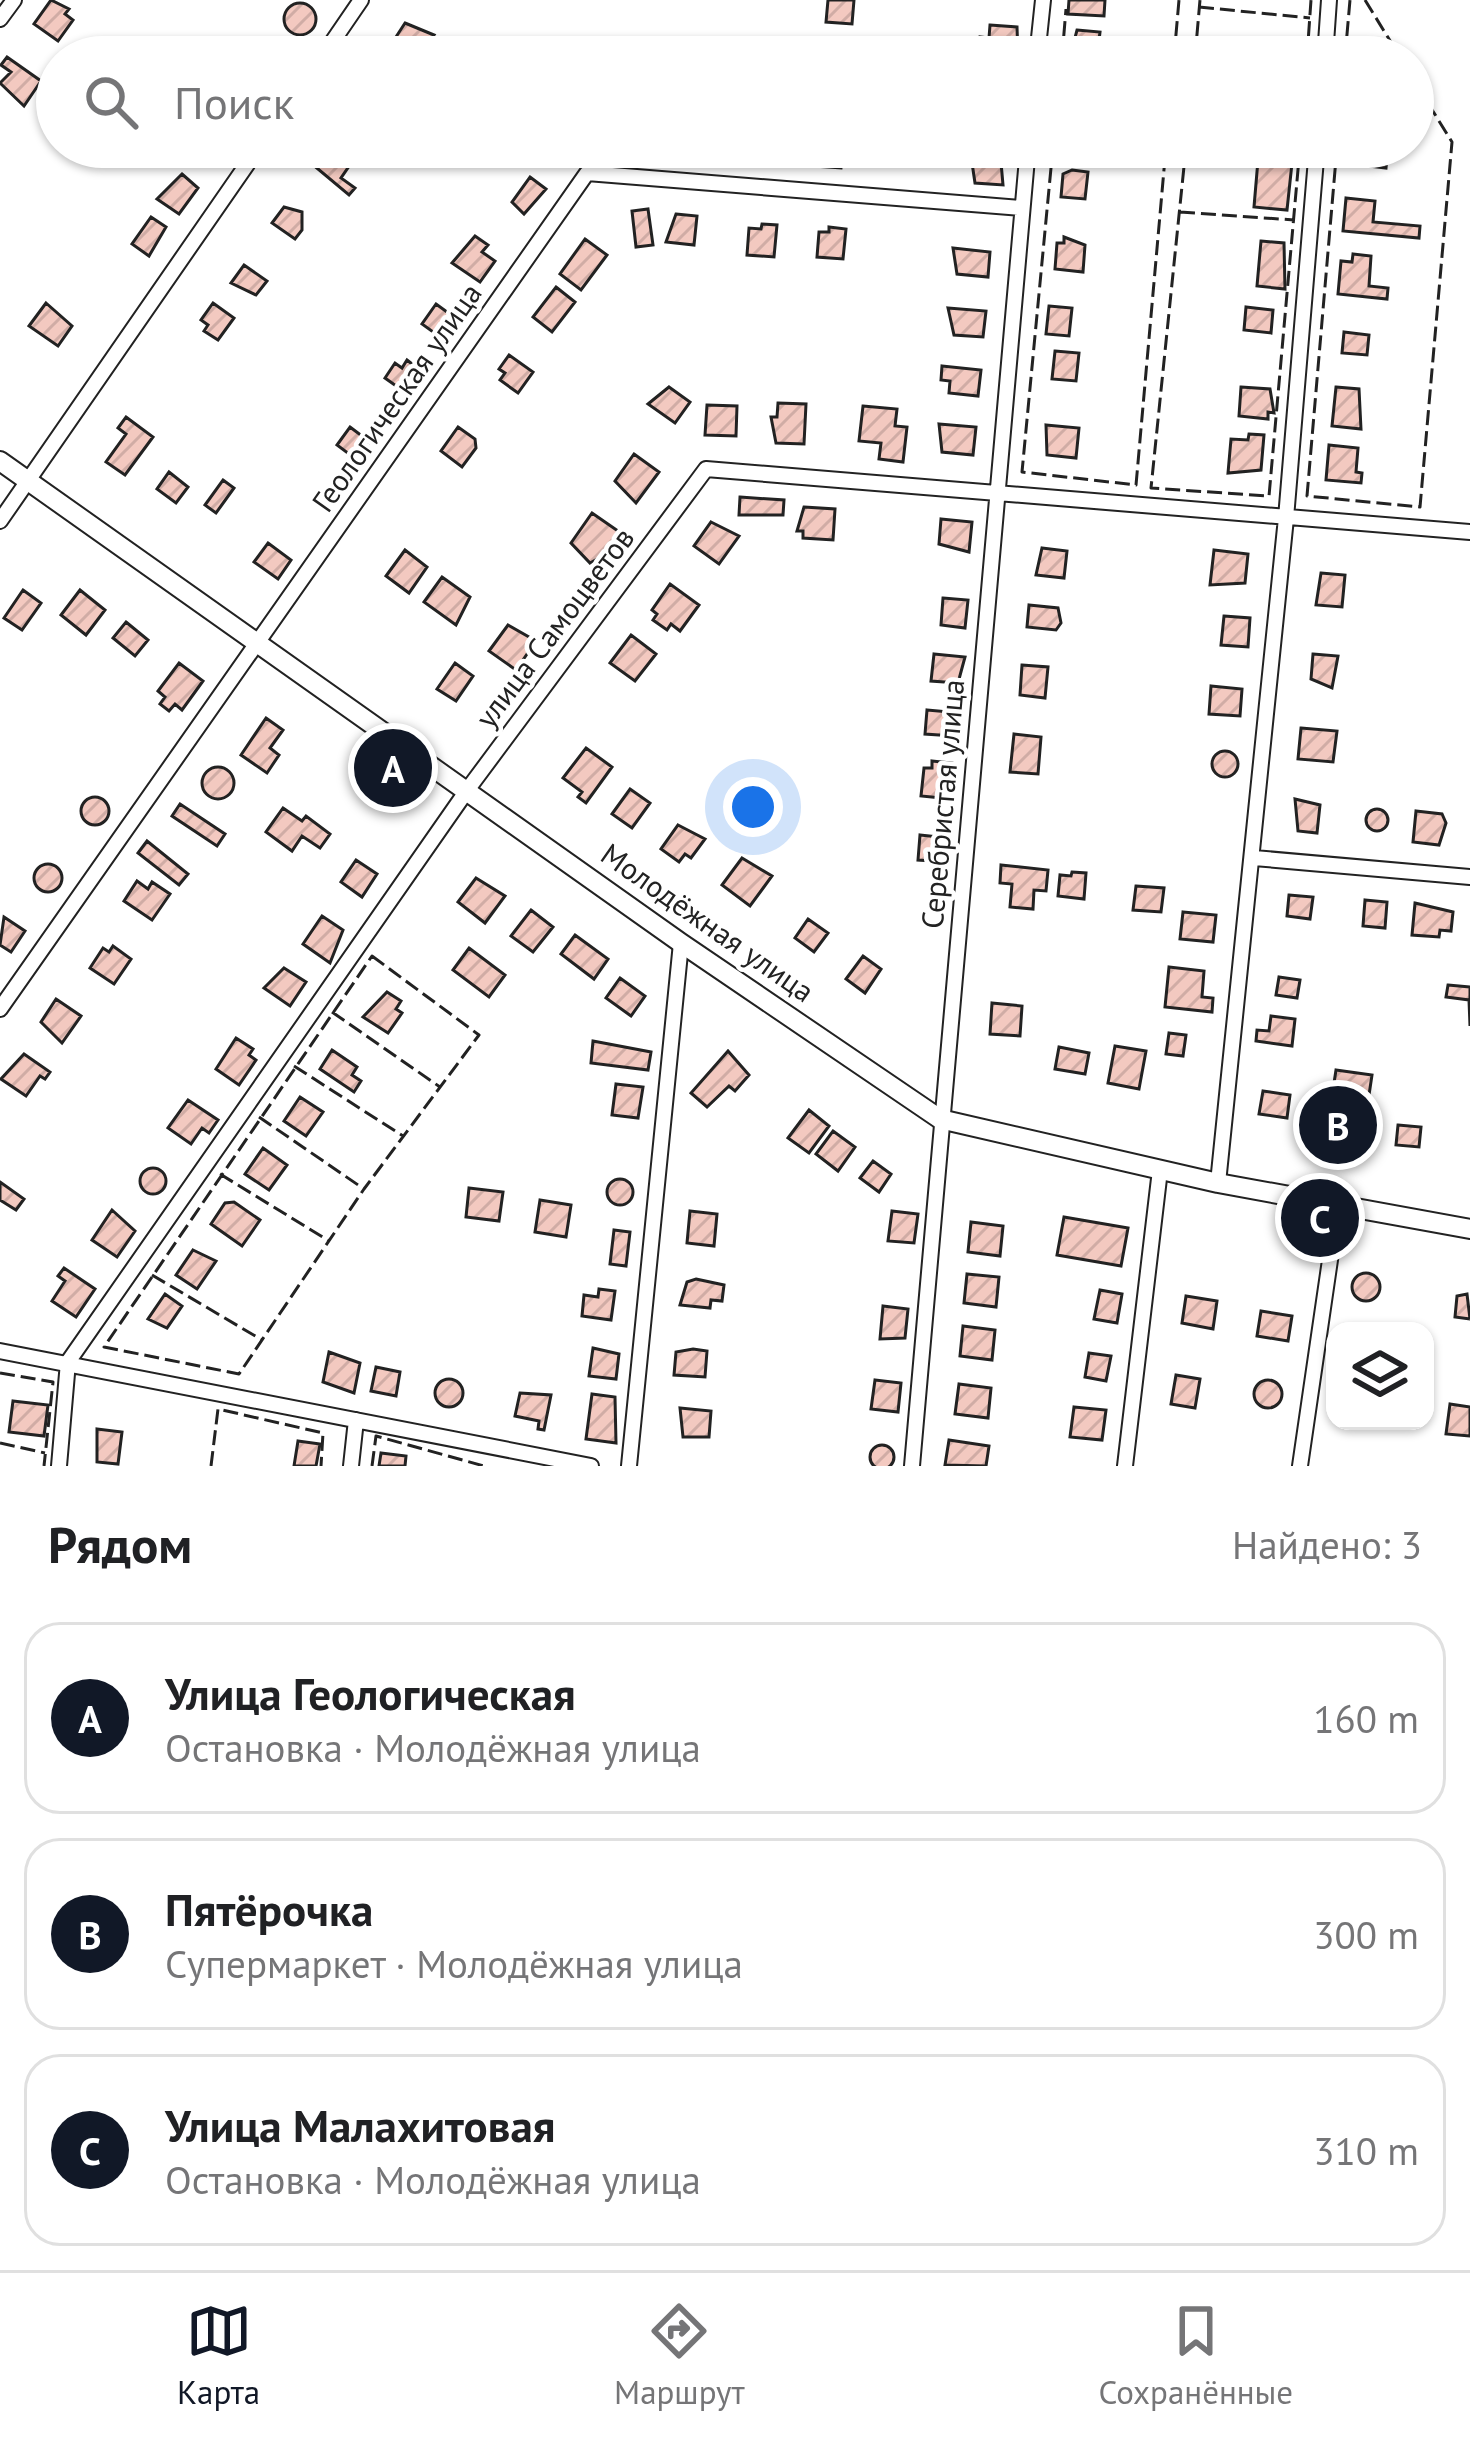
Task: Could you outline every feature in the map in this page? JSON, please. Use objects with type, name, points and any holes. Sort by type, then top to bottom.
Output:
[{"type":"street","points":[[0,19],[14,0]]},
{"type":"street","points":[[336,36],[361,0]]},
{"type":"street","points":[[1039,36],[1043,0]]},
{"type":"street","points":[[1326,36],[1329,0]]},
{"type":"street","points":[[0,521],[245,168]]},
{"type":"street","name":"Серебристая улица","points":[[911,1466],[1026,168]]},
{"type":"street","points":[[1218,1183],[1254,858],[1315,168]]},
{"type":"street","name":"Геологическая улица","points":[[0,1009],[256,638],[587,173],[1021,208]]},
{"type":"street","name":"Молодёжная улица","points":[[0,461],[681,943],[940,1118],[1218,1183],[1470,1229]]},
{"type":"street","name":"улица Самоцветов","points":[[59,1466],[68,1362],[468,789],[706,469],[1470,532]]},
{"type":"street","points":[[1254,858],[1470,877]]},
{"type":"street","points":[[628,1466],[681,943]]},
{"type":"street","points":[[1125,1466],[1160,1170]]},
{"type":"street","points":[[1300,1466],[1338,1205]]},
{"type":"street","points":[[0,1351],[591,1466]]},
{"type":"street","points":[[352,1466],[356,1420]]},
{"type":"building","points":[[51,0],[69,9],[65,14],[73,20],[62,36],[51,36],[34,24]]},
{"type":"building","points":[[828,0],[854,0],[852,24],[826,22]]},
{"type":"building","points":[[1069,0],[1105,0],[1104,16],[1068,14]]},
{"type":"building","points":[[300,3],[311,8],[316,19],[311,30],[300,35],[289,30],[284,19],[289,8]]},
{"type":"building","points":[[405,23],[434,35],[433,36],[397,36]]},
{"type":"building","points":[[990,25],[1017,27],[1017,36],[989,36]]},
{"type":"building","points":[[1077,30],[1100,32],[1100,36],[1075,36]]},
{"type":"building","points":[[7,57],[36,77],[36,88],[24,106],[0,83],[11,72],[1,65]]},
{"type":"building","points":[[317,168],[348,168],[341,178],[355,188],[349,195]]},
{"type":"building","points":[[973,168],[1002,168],[1003,185],[975,183]]},
{"type":"building","points":[[1257,168],[1291,168],[1287,210],[1254,207]]},
{"type":"building","points":[[1088,172],[1085,199],[1061,197],[1063,174]]},
{"type":"building","points":[[182,174],[198,188],[179,214],[157,199]]},
{"type":"building","points":[[530,177],[546,189],[524,214],[512,202]]},
{"type":"building","points":[[1346,198],[1375,201],[1373,222],[1420,226],[1419,238],[1343,231]]},
{"type":"building","points":[[284,207],[302,212],[302,230],[295,239],[272,223]]},
{"type":"building","points":[[648,209],[653,245],[636,247],[632,211]]},
{"type":"building","points":[[676,214],[697,216],[694,245],[666,242]]},
{"type":"building","points":[[151,217],[166,227],[149,256],[132,244]]},
{"type":"building","points":[[762,224],[777,225],[774,257],[747,255],[749,228],[761,229]]},
{"type":"building","points":[[829,227],[846,229],[843,259],[817,257],[819,232],[829,232]]},
{"type":"building","points":[[475,236],[488,245],[482,252],[495,261],[480,282],[452,263]]},
{"type":"building","points":[[1064,237],[1085,245],[1083,272],[1055,269],[1057,243],[1064,243]]},
{"type":"building","points":[[585,239],[607,255],[581,290],[560,274]]},
{"type":"building","points":[[1261,241],[1284,243],[1285,289],[1257,286]]},
{"type":"building","points":[[953,248],[990,252],[988,277],[957,274]]},
{"type":"building","points":[[1353,254],[1371,256],[1369,286],[1388,288],[1387,299],[1338,294],[1341,261],[1352,262]]},
{"type":"building","points":[[244,265],[267,281],[256,295],[231,283]]},
{"type":"building","points":[[556,287],[575,302],[552,332],[533,317]]},
{"type":"building","points":[[46,303],[72,326],[58,346],[29,326]]},
{"type":"building","points":[[213,303],[234,318],[218,340],[204,331],[208,325],[201,320]]},
{"type":"building","points":[[436,304],[454,317],[440,337],[422,324]]},
{"type":"building","points":[[1049,306],[1072,308],[1069,336],[1046,334]]},
{"type":"building","points":[[1246,307],[1273,310],[1271,333],[1244,330]]},
{"type":"building","points":[[948,308],[986,311],[983,337],[954,335]]},
{"type":"building","points":[[1344,332],[1369,335],[1367,355],[1342,353]]},
{"type":"building","points":[[1055,351],[1079,353],[1076,381],[1052,379]]},
{"type":"building","points":[[509,355],[533,372],[518,393],[500,380],[505,373],[499,369]]},
{"type":"building","points":[[407,360],[416,367],[411,374],[416,378],[406,393],[385,378],[395,363],[402,368]]},
{"type":"building","points":[[942,366],[981,370],[978,396],[949,393],[950,381],[941,380]]},
{"type":"building","points":[[669,387],[690,402],[675,423],[648,404]]},
{"type":"building","points":[[1241,387],[1270,389],[1274,413],[1268,412],[1268,419],[1239,416]]},
{"type":"building","points":[[1336,387],[1359,389],[1361,429],[1332,426]]},
{"type":"building","points":[[778,403],[806,404],[804,444],[776,443],[771,417],[777,417]]},
{"type":"building","points":[[707,405],[737,406],[736,436],[705,435]]},
{"type":"building","points":[[863,406],[897,409],[895,426],[907,427],[903,462],[879,459],[881,443],[859,441]]},
{"type":"building","points":[[126,417],[153,437],[125,475],[106,462],[126,434],[118,428]]},
{"type":"building","points":[[939,424],[976,427],[973,455],[942,452]]},
{"type":"building","points":[[1046,425],[1079,428],[1076,458],[1047,455]]},
{"type":"building","points":[[350,427],[370,442],[357,460],[337,445]]},
{"type":"building","points":[[458,427],[475,439],[476,448],[462,467],[441,451]]},
{"type":"building","points":[[1249,434],[1264,435],[1261,470],[1228,473],[1231,439],[1248,440]]},
{"type":"building","points":[[1329,445],[1358,448],[1356,472],[1362,473],[1361,483],[1326,480]]},
{"type":"building","points":[[634,454],[659,472],[636,503],[615,481]]},
{"type":"building","points":[[169,472],[188,487],[176,503],[157,489]]},
{"type":"building","points":[[223,480],[234,488],[216,513],[205,505]]},
{"type":"building","points":[[740,497],[784,500],[783,515],[739,515]]},
{"type":"building","points":[[804,507],[835,509],[833,540],[803,538],[803,531],[797,531]]},
{"type":"building","points":[[592,513],[618,531],[608,553],[590,563],[571,543]]},
{"type":"building","points":[[941,519],[972,522],[969,552],[939,544]]},
{"type":"building","points":[[711,522],[739,536],[719,564],[694,546]]},
{"type":"building","points":[[268,543],[291,560],[278,579],[254,562]]},
{"type":"building","points":[[1042,548],[1067,551],[1064,578],[1036,575]]},
{"type":"building","points":[[405,550],[427,567],[409,593],[386,576]]},
{"type":"building","points":[[1214,550],[1248,554],[1245,583],[1210,585]]},
{"type":"building","points":[[1321,573],[1345,575],[1342,607],[1316,605]]},
{"type":"building","points":[[442,577],[470,597],[456,625],[424,602]]},
{"type":"building","points":[[670,584],[699,605],[680,631],[671,624],[667,630],[653,620],[657,614],[652,610]]},
{"type":"building","points":[[23,590],[41,603],[22,630],[4,618]]},
{"type":"building","points":[[80,590],[105,610],[86,635],[61,615]]},
{"type":"building","points":[[943,598],[968,600],[965,628],[941,625]]},
{"type":"building","points":[[1029,605],[1058,608],[1061,623],[1056,630],[1027,627]]},
{"type":"building","points":[[1224,616],[1250,618],[1248,647],[1221,645]]},
{"type":"building","points":[[126,622],[148,640],[135,656],[113,638]]},
{"type":"building","points":[[508,625],[536,641],[516,670],[489,651]]},
{"type":"building","points":[[631,635],[656,654],[635,681],[610,663]]},
{"type":"building","points":[[934,654],[965,657],[958,683],[931,681]]},
{"type":"building","points":[[1313,654],[1338,656],[1332,688],[1311,679]]},
{"type":"building","points":[[179,663],[203,681],[182,710],[175,704],[169,711],[160,704],[165,697],[158,691]]},
{"type":"building","points":[[455,663],[473,676],[456,701],[437,689]]},
{"type":"building","points":[[1022,665],[1048,667],[1045,698],[1020,695]]},
{"type":"building","points":[[1211,686],[1242,689],[1240,716],[1209,714]]},
{"type":"building","points":[[927,710],[961,713],[959,730],[953,730],[953,736],[925,734]]},
{"type":"building","points":[[266,718],[283,730],[270,748],[279,755],[267,773],[241,755]]},
{"type":"building","points":[[1301,728],[1337,731],[1333,762],[1298,759]]},
{"type":"building","points":[[1014,734],[1041,737],[1038,774],[1010,772]]},
{"type":"building","points":[[586,748],[612,767],[586,803],[578,797],[582,792],[563,778]]},
{"type":"building","points":[[1225,751],[1238,764],[1225,777],[1212,764]]},
{"type":"building","points":[[932,761],[952,763],[952,799],[921,796],[924,768],[932,768]]},
{"type":"building","points":[[218,767],[229,772],[234,783],[229,794],[218,799],[207,794],[202,783],[207,772]]},
{"type":"building","points":[[630,789],[650,803],[632,828],[612,814]]},
{"type":"building","points":[[95,797],[105,801],[109,811],[105,821],[95,825],[85,821],[81,811],[85,801]]},
{"type":"building","points":[[1295,799],[1320,805],[1317,833],[1298,831]]},
{"type":"building","points":[[180,804],[225,834],[217,846],[172,816]]},
{"type":"building","points":[[283,808],[302,821],[306,816],[330,834],[320,848],[302,836],[292,851],[266,832]]},
{"type":"building","points":[[1377,809],[1388,820],[1377,831],[1366,820]]},
{"type":"building","points":[[1416,811],[1442,814],[1446,823],[1439,845],[1413,842]]},
{"type":"building","points":[[678,825],[705,839],[691,858],[685,854],[679,862],[661,849]]},
{"type":"building","points":[[920,835],[949,838],[947,862],[918,860]]},
{"type":"building","points":[[147,841],[188,874],[179,885],[138,853]]},
{"type":"building","points":[[742,858],[772,876],[750,906],[722,885]]},
{"type":"building","points":[[356,860],[377,874],[362,897],[341,882]]},
{"type":"building","points":[[48,864],[58,868],[62,878],[58,888],[48,892],[38,888],[34,878],[38,868]]},
{"type":"building","points":[[1001,865],[1048,870],[1046,891],[1034,890],[1033,909],[1010,907],[1012,884],[1000,883]]},
{"type":"building","points":[[1072,872],[1086,873],[1084,899],[1058,896],[1060,875],[1071,876]]},
{"type":"building","points":[[476,878],[505,896],[485,923],[458,902]]},
{"type":"building","points":[[137,881],[148,889],[152,882],[170,894],[152,920],[124,901]]},
{"type":"building","points":[[1136,886],[1164,888],[1161,912],[1133,910]]},
{"type":"building","points":[[1289,895],[1313,897],[1310,919],[1287,916]]},
{"type":"building","points":[[1365,900],[1387,902],[1385,928],[1363,926]]},
{"type":"building","points":[[1415,903],[1453,912],[1451,931],[1440,930],[1439,937],[1412,935]]},
{"type":"building","points":[[531,910],[553,927],[533,952],[511,936]]},
{"type":"building","points":[[1183,912],[1216,915],[1213,942],[1180,939]]},
{"type":"building","points":[[322,916],[343,930],[330,963],[303,944]]},
{"type":"building","points":[[4,917],[25,931],[11,952],[0,945]]},
{"type":"building","points":[[808,919],[828,933],[814,952],[795,938]]},
{"type":"building","points":[[575,935],[608,959],[594,979],[561,954]]},
{"type":"building","points":[[113,946],[131,959],[114,984],[90,968],[103,948],[109,952]]},
{"type":"building","points":[[469,948],[505,975],[489,997],[453,970]]},
{"type":"building","points":[[863,956],[881,969],[865,993],[846,979]]},
{"type":"building","points":[[1169,967],[1204,971],[1202,997],[1213,998],[1212,1012],[1165,1007]]},
{"type":"building","points":[[284,968],[306,982],[290,1006],[264,988]]},
{"type":"building","points":[[1279,977],[1300,980],[1297,998],[1276,995]]},
{"type":"building","points":[[620,978],[645,996],[631,1016],[606,998]]},
{"type":"building","points":[[1448,985],[1470,987],[1470,1026],[1469,1000],[1446,997]]},
{"type":"building","points":[[387,992],[401,1001],[396,1009],[402,1013],[388,1033],[363,1017]]},
{"type":"building","points":[[56,999],[81,1016],[62,1043],[41,1022]]},
{"type":"building","points":[[992,1003],[1022,1006],[1020,1036],[990,1034]]},
{"type":"building","points":[[1271,1016],[1295,1019],[1292,1046],[1256,1041],[1257,1030],[1269,1031]]},
{"type":"building","points":[[1169,1033],[1186,1035],[1183,1056],[1166,1054]]},
{"type":"building","points":[[236,1038],[253,1049],[249,1055],[256,1060],[239,1085],[216,1069]]},
{"type":"building","points":[[593,1041],[651,1052],[648,1070],[591,1063]]},
{"type":"building","points":[[1115,1046],[1146,1051],[1139,1089],[1108,1083]]},
{"type":"building","points":[[1059,1047],[1089,1053],[1085,1074],[1055,1069]]},
{"type":"building","points":[[332,1050],[357,1067],[352,1075],[361,1081],[354,1092],[320,1069]]},
{"type":"building","points":[[728,1051],[749,1075],[735,1091],[729,1086],[707,1107],[691,1093]]},
{"type":"building","points":[[24,1054],[50,1072],[45,1079],[40,1076],[26,1096],[1,1079]]},
{"type":"building","points":[[1336,1070],[1372,1075],[1363,1135],[1327,1129]]},
{"type":"building","points":[[616,1084],[643,1087],[638,1118],[612,1115]]},
{"type":"building","points":[[1263,1091],[1290,1095],[1287,1118],[1259,1114]]},
{"type":"building","points":[[300,1097],[323,1112],[306,1136],[284,1121]]},
{"type":"building","points":[[188,1100],[218,1120],[209,1133],[202,1128],[191,1144],[168,1128]]},
{"type":"building","points":[[809,1110],[829,1126],[809,1153],[788,1138]]},
{"type":"building","points":[[1398,1125],[1421,1127],[1419,1147],[1396,1145]]},
{"type":"building","points":[[833,1131],[855,1147],[838,1171],[816,1154]]},
{"type":"building","points":[[263,1148],[287,1165],[269,1190],[245,1174]]},
{"type":"building","points":[[873,1161],[891,1174],[879,1192],[860,1178]]},
{"type":"building","points":[[153,1168],[166,1181],[153,1194],[140,1181]]},
{"type":"building","points":[[620,1179],[633,1192],[620,1205],[607,1192]]},
{"type":"building","points":[[0,1182],[24,1199],[16,1210],[0,1200]]},
{"type":"building","points":[[469,1188],[503,1192],[499,1221],[466,1217]]},
{"type":"building","points":[[540,1200],[571,1205],[566,1237],[535,1232]]},
{"type":"building","points":[[234,1202],[260,1220],[242,1246],[211,1224],[225,1203]]},
{"type":"building","points":[[112,1210],[135,1231],[117,1257],[92,1240]]},
{"type":"building","points":[[690,1211],[717,1214],[714,1246],[687,1243]]},
{"type":"building","points":[[892,1211],[918,1214],[914,1243],[888,1241]]},
{"type":"building","points":[[1064,1217],[1128,1228],[1121,1266],[1057,1255]]},
{"type":"building","points":[[971,1222],[1003,1226],[1000,1256],[968,1252]]},
{"type":"building","points":[[614,1230],[630,1232],[626,1266],[610,1264]]},
{"type":"building","points":[[193,1250],[216,1261],[197,1289],[176,1275]]},
{"type":"building","points":[[64,1268],[95,1289],[76,1317],[52,1301],[65,1281],[58,1276]]},
{"type":"building","points":[[1366,1273],[1376,1277],[1380,1287],[1376,1297],[1366,1301],[1356,1297],[1352,1287],[1356,1277]]},
{"type":"building","points":[[967,1274],[999,1277],[996,1307],[964,1303]]},
{"type":"building","points":[[696,1279],[724,1285],[722,1301],[711,1300],[710,1308],[680,1305],[687,1282]]},
{"type":"building","points":[[599,1289],[615,1291],[611,1320],[582,1316],[584,1295],[598,1297]]},
{"type":"building","points":[[1100,1290],[1122,1294],[1117,1323],[1094,1319]]},
{"type":"building","points":[[165,1294],[182,1306],[167,1328],[148,1319]]},
{"type":"building","points":[[1467,1294],[1470,1319],[1455,1317],[1457,1296]]},
{"type":"building","points":[[1186,1296],[1217,1301],[1213,1329],[1182,1323]]},
{"type":"building","points":[[883,1306],[908,1309],[905,1338],[880,1339]]},
{"type":"building","points":[[1261,1311],[1292,1316],[1288,1341],[1257,1336]]},
{"type":"building","points":[[963,1326],[995,1330],[992,1360],[960,1356]]},
{"type":"building","points":[[593,1348],[619,1354],[616,1379],[589,1376]]},
{"type":"building","points":[[707,1351],[705,1377],[674,1375],[676,1352]]},
{"type":"building","points":[[329,1352],[360,1363],[354,1393],[323,1382]]},
{"type":"building","points":[[1089,1353],[1111,1356],[1106,1381],[1085,1377]]},
{"type":"building","points":[[376,1367],[400,1372],[396,1396],[371,1391]]},
{"type":"building","points":[[1176,1375],[1200,1379],[1195,1408],[1171,1404]]},
{"type":"building","points":[[449,1379],[459,1383],[463,1393],[459,1403],[449,1407],[439,1403],[435,1393],[439,1383]]},
{"type":"building","points":[[875,1380],[901,1383],[898,1412],[871,1409]]},
{"type":"building","points":[[1268,1380],[1278,1384],[1282,1394],[1278,1404],[1268,1408],[1258,1404],[1254,1394],[1258,1384]]},
{"type":"building","points":[[959,1384],[991,1388],[988,1418],[955,1414]]},
{"type":"building","points":[[520,1393],[551,1395],[544,1430],[538,1429],[539,1421],[515,1416]]},
{"type":"building","points":[[592,1394],[615,1397],[616,1443],[586,1439]]},
{"type":"building","points":[[13,1401],[48,1405],[44,1436],[9,1432]]},
{"type":"building","points":[[1450,1404],[1470,1407],[1470,1436],[1446,1434]]},
{"type":"building","points":[[1074,1407],[1106,1410],[1102,1440],[1070,1437]]},
{"type":"building","points":[[680,1408],[711,1411],[709,1437],[683,1437]]},
{"type":"building","points":[[97,1429],[122,1432],[118,1464],[97,1462]]},
{"type":"building","points":[[949,1440],[989,1446],[986,1466],[945,1465]]},
{"type":"building","points":[[298,1441],[320,1444],[316,1466],[294,1466]]},
{"type":"building","points":[[882,1445],[894,1457],[890,1465],[874,1465],[870,1457],[874,1449]]},
{"type":"building","points":[[381,1453],[406,1456],[405,1466],[379,1466]]},
{"type":"fence","points":[[1176,36],[1179,0]]},
{"type":"fence","points":[[1197,36],[1200,0]]},
{"type":"fence","points":[[1308,36],[1311,0]]},
{"type":"fence","points":[[1347,36],[1350,0]]},
{"type":"fence","points":[[1365,0],[1387,36]]},
{"type":"fence","points":[[1199,7],[1310,18]]},
{"type":"fence","points":[[1064,36],[1066,9]]},
{"type":"fence","points":[[1335,168],[1307,496],[1420,507],[1452,142],[1434,113]]},
{"type":"fence","points":[[1051,168],[1022,472],[1136,485],[1164,168]]},
{"type":"fence","points":[[1184,168],[1151,488],[1269,496],[1298,168]]},
{"type":"fence","points":[[1180,212],[1294,220]]},
{"type":"fence","points":[[372,956],[479,1035],[364,1189],[239,1374],[104,1347],[372,956]]},
{"type":"fence","points":[[332,1012],[440,1087]]},
{"type":"fence","points":[[294,1066],[403,1136]]},
{"type":"fence","points":[[259,1117],[364,1189]]},
{"type":"fence","points":[[220,1174],[329,1241]]},
{"type":"fence","points":[[152,1275],[262,1340]]},
{"type":"fence","points":[[0,1373],[53,1382],[44,1466]]},
{"type":"fence","points":[[211,1466],[218,1409],[323,1433],[321,1466]]},
{"type":"fence","points":[[372,1466],[376,1436],[484,1466]]},
{"type":"fence","points":[[0,1443],[45,1453]]},
{"type":"place","name":"Улица Геологическая","points":[[393,768]]},
{"type":"place","name":"Пятёрочка","points":[[1338,1125]]},
{"type":"place","name":"Улица Малахитовая","points":[[1320,1218]]}]
